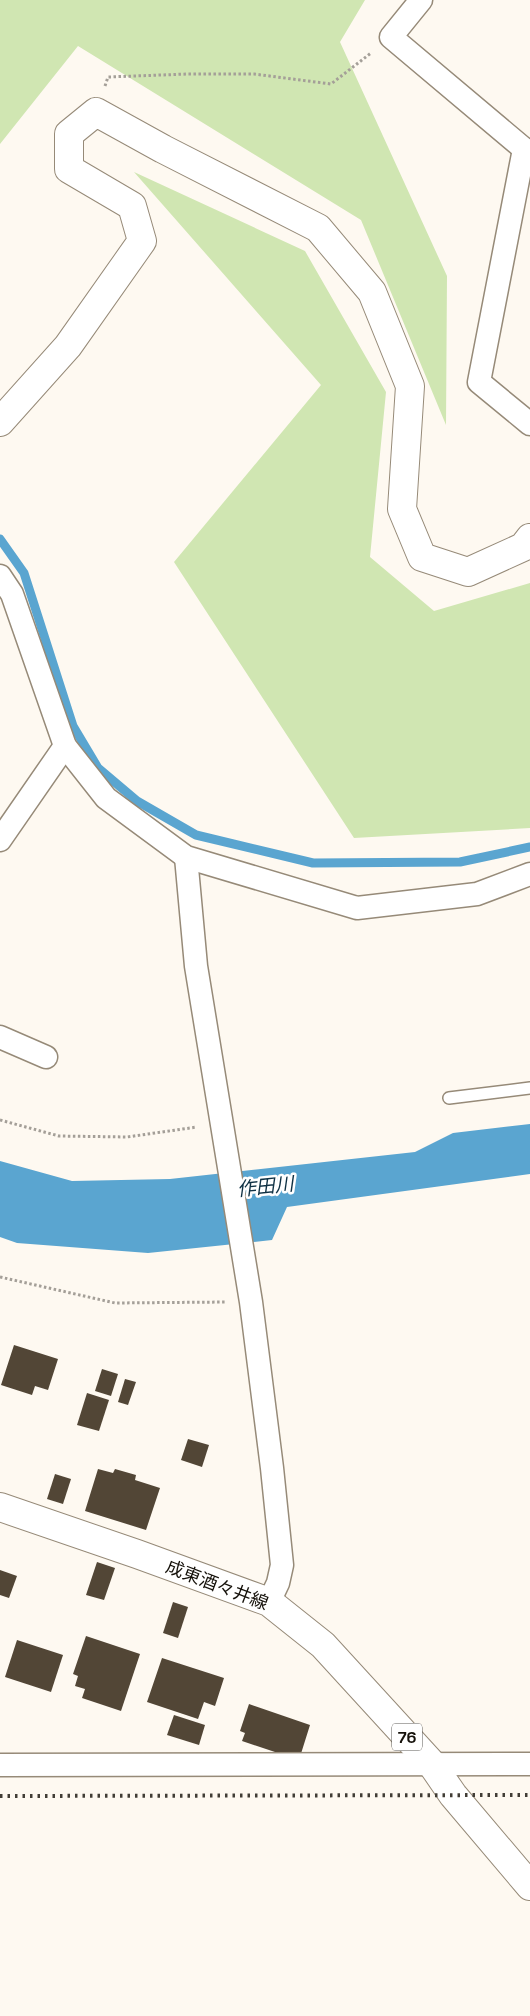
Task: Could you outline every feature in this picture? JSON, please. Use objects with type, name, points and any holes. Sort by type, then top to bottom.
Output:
[{"type":"street","points":[[421,0],[391,37],[527,152],[479,382],[530,424]]},
{"type":"street","points":[[0,422],[68,346],[142,240],[132,206],[69,169],[69,134],[96,112],[163,149],[318,228],[372,292],[410,386],[402,509],[422,558],[468,572],[523,547],[530,538]]},
{"type":"street","points":[[0,576],[12,594],[65,746],[106,798],[186,857],[357,908],[477,894],[530,874]]},
{"type":"street","points":[[0,840],[65,746]]},
{"type":"street","points":[[186,857],[196,966],[251,1302],[282,1565],[278,1583],[269,1602]]},
{"type":"street","points":[[0,1037],[46,1057]]},
{"type":"street","name":"成東酒々井線","points":[[0,1507],[269,1602],[322,1645],[432,1763],[453,1795],[530,1886]]},
{"type":"street","points":[[0,1765],[530,1764]]},
{"type":"lane","points":[[449,1098],[530,1088]]},
{"type":"path","points":[[96,112],[108,77],[254,74],[331,84],[391,37]]},
{"type":"path","points":[[0,1120],[59,1136],[127,1137],[223,1131]]},
{"type":"path","points":[[0,1277],[115,1303],[251,1302]]},
{"type":"green space","points":[[0,0],[365,0],[340,42],[447,276],[446,425],[361,220],[78,46],[0,144]]},
{"type":"green space","points":[[134,172],[305,251],[386,392],[370,557],[434,611],[530,583],[530,828],[354,838],[174,562],[321,385]]},
{"type":"water","name":"作田川","points":[[530,1124],[530,1174],[287,1207],[272,1240],[148,1253],[17,1243],[0,1237],[0,1161],[72,1181],[170,1179],[415,1152],[453,1133]]},
{"type":"building","points":[[14,1345],[58,1359],[48,1390],[35,1386],[32,1395],[1,1385]]},
{"type":"building","points":[[102,1369],[118,1374],[111,1396],[95,1391]]},
{"type":"building","points":[[125,1379],[136,1382],[128,1405],[118,1402]]},
{"type":"building","points":[[87,1393],[109,1400],[99,1431],[77,1425]]},
{"type":"building","points":[[188,1439],[209,1445],[202,1467],[181,1460]]},
{"type":"building","points":[[98,1469],[113,1473],[115,1469],[136,1475],[135,1480],[160,1488],[146,1530],[85,1511]]},
{"type":"building","points":[[55,1474],[71,1479],[63,1504],[47,1499]]},
{"type":"building","points":[[97,1562],[115,1568],[104,1600],[86,1595]]},
{"type":"building","points":[[0,1570],[17,1576],[9,1598],[0,1595]]},
{"type":"building","points":[[173,1602],[188,1607],[178,1638],[163,1633]]},
{"type":"building","points":[[86,1636],[140,1654],[121,1711],[82,1698],[85,1689],[75,1686],[78,1676],[73,1674]]},
{"type":"building","points":[[17,1640],[63,1655],[51,1692],[5,1677]]},
{"type":"building","points":[[162,1658],[224,1678],[215,1706],[204,1702],[198,1719],[147,1702]]},
{"type":"building","points":[[249,1704],[310,1725],[299,1760],[242,1741],[245,1733],[240,1731]]},
{"type":"building","points":[[174,1715],[205,1725],[199,1745],[167,1735]]},
{"type":"waterway","points":[[0,539],[24,573],[73,726],[98,768],[137,801],[196,835],[313,863],[460,862],[530,847]]},
{"type":"railway","points":[[0,1796],[530,1795]]}]
